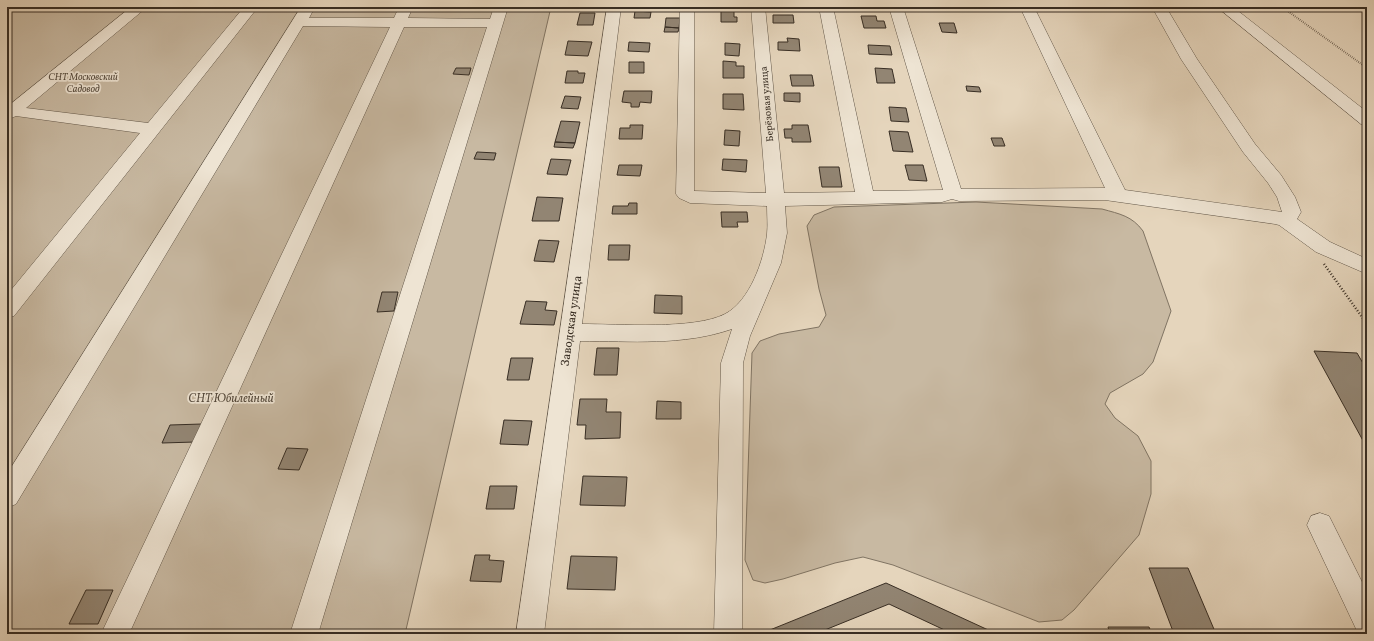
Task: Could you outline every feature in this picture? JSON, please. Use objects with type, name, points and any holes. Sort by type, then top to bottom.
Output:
[{"type":"street","points":[[12,107],[140,7]]},
{"type":"street","points":[[7,310],[251,7]]},
{"type":"street","name":"Заводская улица","points":[[530,634],[614,7]]},
{"type":"street","points":[[687,7],[685,194],[690,197],[776,200],[942,196],[953,193],[959,195],[1105,194],[1276,217],[1286,220],[1323,247],[1367,267]]},
{"type":"street","name":"Берёзовая улица","points":[[728,634],[732,363],[739,336],[771,263],[777,233],[776,200],[758,7]]},
{"type":"street","points":[[826,7],[865,198]]},
{"type":"street","points":[[896,7],[953,193]]},
{"type":"street","points":[[1027,7],[1118,196]]},
{"type":"street","points":[[1159,7],[1189,59],[1249,148],[1278,185],[1292,212],[1286,220]]},
{"type":"street","points":[[1224,7],[1367,120]]},
{"type":"street","points":[[7,496],[304,15],[498,15],[304,634]]},
{"type":"street","points":[[115,634],[402,15]]},
{"type":"street","points":[[12,107],[153,129]]},
{"type":"street","points":[[571,332],[665,333],[692,331],[716,326],[733,320],[755,300]]},
{"type":"street","points":[[1320,525],[1367,621]]},
{"type":"path","points":[[1282,7],[1367,68]]},
{"type":"path","points":[[1324,264],[1367,324]]},
{"type":"green space","name":"СНТ Московский Садовод","points":[[7,7],[244,7],[7,299]]},
{"type":"green space","name":"СНТ Юбилейный","points":[[256,7],[551,7],[405,634],[7,634],[7,323]]},
{"type":"green space","points":[[976,202],[1102,209],[1120,214],[1130,219],[1143,231],[1171,311],[1153,362],[1143,374],[1110,393],[1105,404],[1115,418],[1138,436],[1151,461],[1151,494],[1139,535],[1074,610],[1062,620],[1039,622],[893,565],[863,557],[835,563],[765,583],[753,580],[745,560],[752,353],[760,341],[779,334],[819,327],[826,315],[819,289],[807,226],[814,215],[834,207]]},
{"type":"building","points":[[635,11],[651,12],[650,18],[634,18]]},
{"type":"building","points":[[721,11],[734,11],[734,17],[737,17],[737,22],[721,22]]},
{"type":"building","points":[[580,13],[595,13],[593,25],[577,25]]},
{"type":"building","points":[[773,15],[793,15],[794,23],[773,23]]},
{"type":"building","points":[[861,16],[876,16],[877,21],[884,21],[886,28],[864,28]]},
{"type":"building","points":[[666,18],[680,18],[679,28],[665,27]]},
{"type":"building","points":[[939,23],[954,23],[957,33],[942,32]]},
{"type":"building","points":[[665,27],[679,28],[678,32],[664,32]]},
{"type":"building","points":[[787,38],[799,39],[800,51],[778,50],[778,42],[788,42]]},
{"type":"building","points":[[568,41],[592,42],[588,56],[565,55]]},
{"type":"building","points":[[629,42],[650,43],[649,52],[628,51]]},
{"type":"building","points":[[725,43],[740,44],[739,56],[725,55]]},
{"type":"building","points":[[868,45],[890,46],[892,55],[869,54]]},
{"type":"building","points":[[723,61],[736,62],[736,66],[744,66],[744,78],[723,78]]},
{"type":"building","points":[[629,62],[644,62],[644,73],[629,73]]},
{"type":"building","points":[[456,68],[471,68],[469,75],[453,74]]},
{"type":"building","points":[[875,68],[892,69],[895,83],[877,83]]},
{"type":"building","points":[[567,71],[578,71],[578,73],[585,73],[583,83],[565,83]]},
{"type":"building","points":[[790,75],[812,75],[814,86],[792,86]]},
{"type":"building","points":[[966,86],[979,87],[981,92],[967,91]]},
{"type":"building","points":[[624,91],[652,91],[651,103],[640,102],[639,107],[631,107],[631,103],[622,102]]},
{"type":"building","points":[[784,93],[800,93],[800,102],[784,101]]},
{"type":"building","points":[[723,94],[743,94],[744,110],[723,109]]},
{"type":"building","points":[[565,96],[581,97],[578,109],[561,108]]},
{"type":"building","points":[[889,107],[906,108],[909,122],[891,121]]},
{"type":"building","points":[[561,121],[580,122],[575,143],[555,142]]},
{"type":"building","points":[[630,125],[643,125],[642,139],[619,139],[620,128],[630,128]]},
{"type":"building","points":[[792,125],[808,125],[811,142],[792,142],[792,138],[785,138],[784,129],[792,129]]},
{"type":"building","points":[[725,130],[740,131],[739,146],[724,145]]},
{"type":"building","points":[[889,131],[908,132],[913,152],[893,151]]},
{"type":"building","points":[[991,138],[1002,138],[1005,146],[994,146]]},
{"type":"building","points":[[555,142],[575,143],[573,148],[554,147]]},
{"type":"building","points":[[477,152],[496,153],[494,160],[474,159]]},
{"type":"building","points":[[551,159],[571,160],[567,175],[547,174]]},
{"type":"building","points":[[723,159],[747,160],[746,172],[722,170]]},
{"type":"building","points":[[619,165],[642,165],[640,176],[617,175]]},
{"type":"building","points":[[905,165],[923,165],[927,181],[909,180]]},
{"type":"building","points":[[819,167],[839,167],[842,187],[822,187]]},
{"type":"building","points":[[537,197],[563,198],[559,221],[532,221]]},
{"type":"building","points":[[629,203],[637,203],[637,214],[612,214],[613,206],[628,206]]},
{"type":"building","points":[[721,212],[747,212],[748,222],[737,222],[738,227],[722,227]]},
{"type":"building","points":[[539,240],[559,241],[554,262],[534,261]]},
{"type":"building","points":[[609,245],[630,245],[629,260],[608,260]]},
{"type":"building","points":[[382,292],[398,292],[394,311],[377,312]]},
{"type":"building","points":[[655,295],[682,296],[682,314],[654,313]]},
{"type":"building","points":[[526,301],[547,302],[545,310],[557,311],[554,325],[520,324]]},
{"type":"building","points":[[597,348],[619,348],[617,375],[594,375]]},
{"type":"building","points":[[1314,351],[1357,353],[1367,370],[1367,448]]},
{"type":"building","points":[[511,358],[533,358],[529,380],[507,380]]},
{"type":"building","points":[[580,399],[607,399],[606,412],[621,412],[620,438],[585,439],[586,425],[577,425]]},
{"type":"building","points":[[657,401],[681,402],[681,419],[656,419]]},
{"type":"building","points":[[504,420],[532,421],[528,445],[500,444]]},
{"type":"building","points":[[202,424],[195,442],[162,443],[170,425]]},
{"type":"building","points":[[287,448],[308,449],[299,470],[278,469]]},
{"type":"building","points":[[583,476],[627,477],[625,506],[580,505]]},
{"type":"building","points":[[490,486],[517,486],[514,509],[486,509]]},
{"type":"building","points":[[475,555],[490,555],[489,560],[504,561],[501,582],[470,581]]},
{"type":"building","points":[[571,556],[617,557],[615,590],[567,589]]},
{"type":"building","points":[[1149,568],[1188,568],[1216,634],[1174,634]]},
{"type":"building","points":[[886,583],[997,634],[953,634],[889,604],[815,634],[760,634]]},
{"type":"building","points":[[86,590],[113,590],[98,624],[69,624]]},
{"type":"building","points":[[1108,627],[1149,627],[1152,634],[1110,634]]}]
